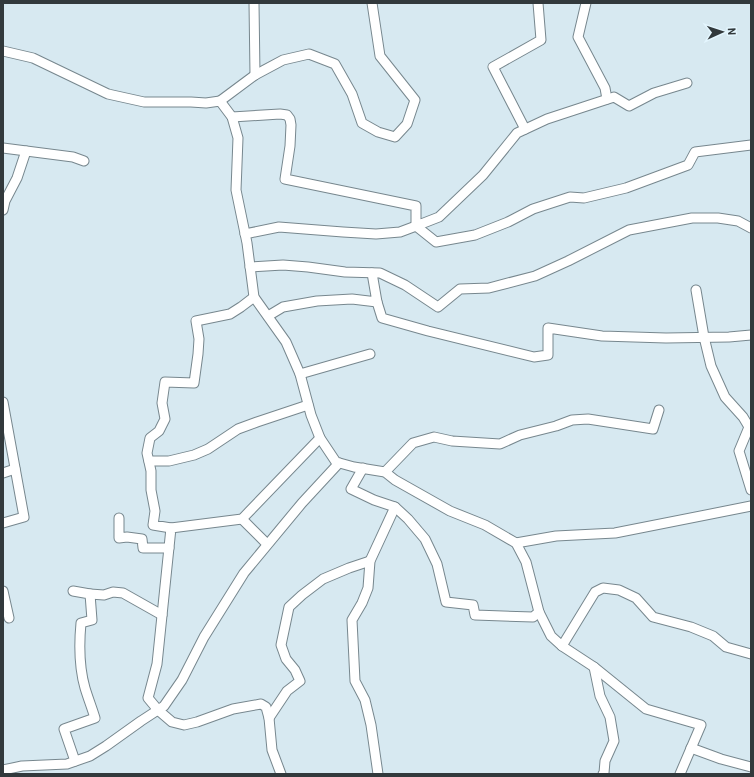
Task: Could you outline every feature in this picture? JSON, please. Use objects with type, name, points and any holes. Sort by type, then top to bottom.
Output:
[{"type":"street","points":[[254,3],[254,75]]},
{"type":"street","points":[[3,51],[33,58],[108,94],[144,102],[206,103],[220,101],[254,75],[283,60],[309,54],[334,64],[352,94],[362,123],[378,132],[395,137],[407,124],[415,100],[380,56],[372,3]]},
{"type":"street","points":[[525,129],[493,68],[541,40],[538,3]]},
{"type":"street","points":[[586,3],[578,37],[605,88],[607,99]]},
{"type":"street","points":[[245,234],[279,226],[376,234],[400,232],[439,217],[483,175],[517,133],[547,119],[607,99],[614,97],[630,106],[654,93],[687,83]]},
{"type":"street","points":[[220,101],[232,117],[238,138],[236,190],[245,234],[254,297],[286,342],[300,374],[311,415],[320,438],[336,462],[385,472],[395,480],[450,511],[485,525],[516,543],[526,562],[539,612],[551,636],[562,646],[594,667],[646,709],[702,725],[680,774]]},
{"type":"street","points":[[232,117],[280,114],[287,115],[290,119],[291,125],[286,179],[416,206],[416,226]]},
{"type":"street","points":[[416,226],[436,242],[475,235],[508,222],[533,209],[570,197],[584,198],[626,188],[688,165],[695,152],[751,145]]},
{"type":"street","points":[[3,148],[73,157],[84,161]]},
{"type":"street","points":[[3,210],[5,201],[17,178],[26,152]]},
{"type":"street","points":[[250,267],[283,265],[345,272],[380,273],[438,306],[460,289],[489,288],[535,276],[629,230],[692,218],[718,218],[738,221],[751,228]]},
{"type":"street","points":[[372,273],[377,302],[382,318],[534,357],[548,356],[548,328],[602,336],[666,338],[751,335]]},
{"type":"street","points":[[696,290],[704,337],[711,366],[725,397],[743,417],[749,427],[739,451],[751,490]]},
{"type":"street","points":[[254,297],[230,314],[196,321],[199,339],[194,383],[165,382],[162,403],[165,419],[159,431],[150,438],[148,453],[151,490],[155,511],[153,525],[171,528],[242,519],[320,438]]},
{"type":"street","points":[[268,316],[283,307],[317,301],[352,299],[377,302]]},
{"type":"street","points":[[300,374],[370,354]]},
{"type":"street","points":[[3,402],[24,517],[3,523]]},
{"type":"street","points":[[149,461],[169,461],[194,455],[208,449],[238,429],[308,405]]},
{"type":"street","points":[[385,472],[414,443],[434,437],[452,441],[500,444],[520,435],[556,426],[572,420],[588,419],[653,429],[659,410]]},
{"type":"street","points":[[3,770],[22,766],[67,764],[90,756],[164,706],[182,680],[204,637],[244,573],[302,503],[339,463]]},
{"type":"street","points":[[363,468],[352,489],[374,500],[395,507],[408,519],[425,539],[437,564],[446,602],[473,605],[476,615],[533,617],[539,612]]},
{"type":"street","points":[[3,473],[15,469]]},
{"type":"street","points":[[516,543],[556,536],[615,533],[751,506]]},
{"type":"street","points":[[378,774],[371,725],[364,700],[355,681],[352,620],[362,603],[368,588],[370,561],[395,507]]},
{"type":"street","points":[[119,518],[119,538],[127,537],[142,539],[143,548],[169,548]]},
{"type":"street","points":[[242,519],[267,544]]},
{"type":"street","points":[[171,528],[157,664],[148,698],[158,710],[172,722],[184,725],[233,709],[261,704],[266,707],[269,718],[272,750],[281,774]]},
{"type":"street","points":[[269,718],[287,691],[300,681],[295,670],[286,659],[281,646],[289,607],[323,579],[370,561]]},
{"type":"street","points":[[562,646],[595,592],[603,588],[619,590],[636,598],[653,617],[691,627],[713,636],[726,647],[751,654]]},
{"type":"street","points":[[3,591],[9,618]]},
{"type":"street","points":[[73,591],[104,596],[113,592],[124,594],[162,616]]},
{"type":"street","points":[[75,761],[64,729],[95,718],[85,688],[80,656],[79,637],[80,622],[92,620],[90,594]]},
{"type":"street","points":[[594,667],[600,696],[610,717],[614,741],[605,761],[603,774]]},
{"type":"street","points":[[691,748],[721,759],[751,767]]}]
